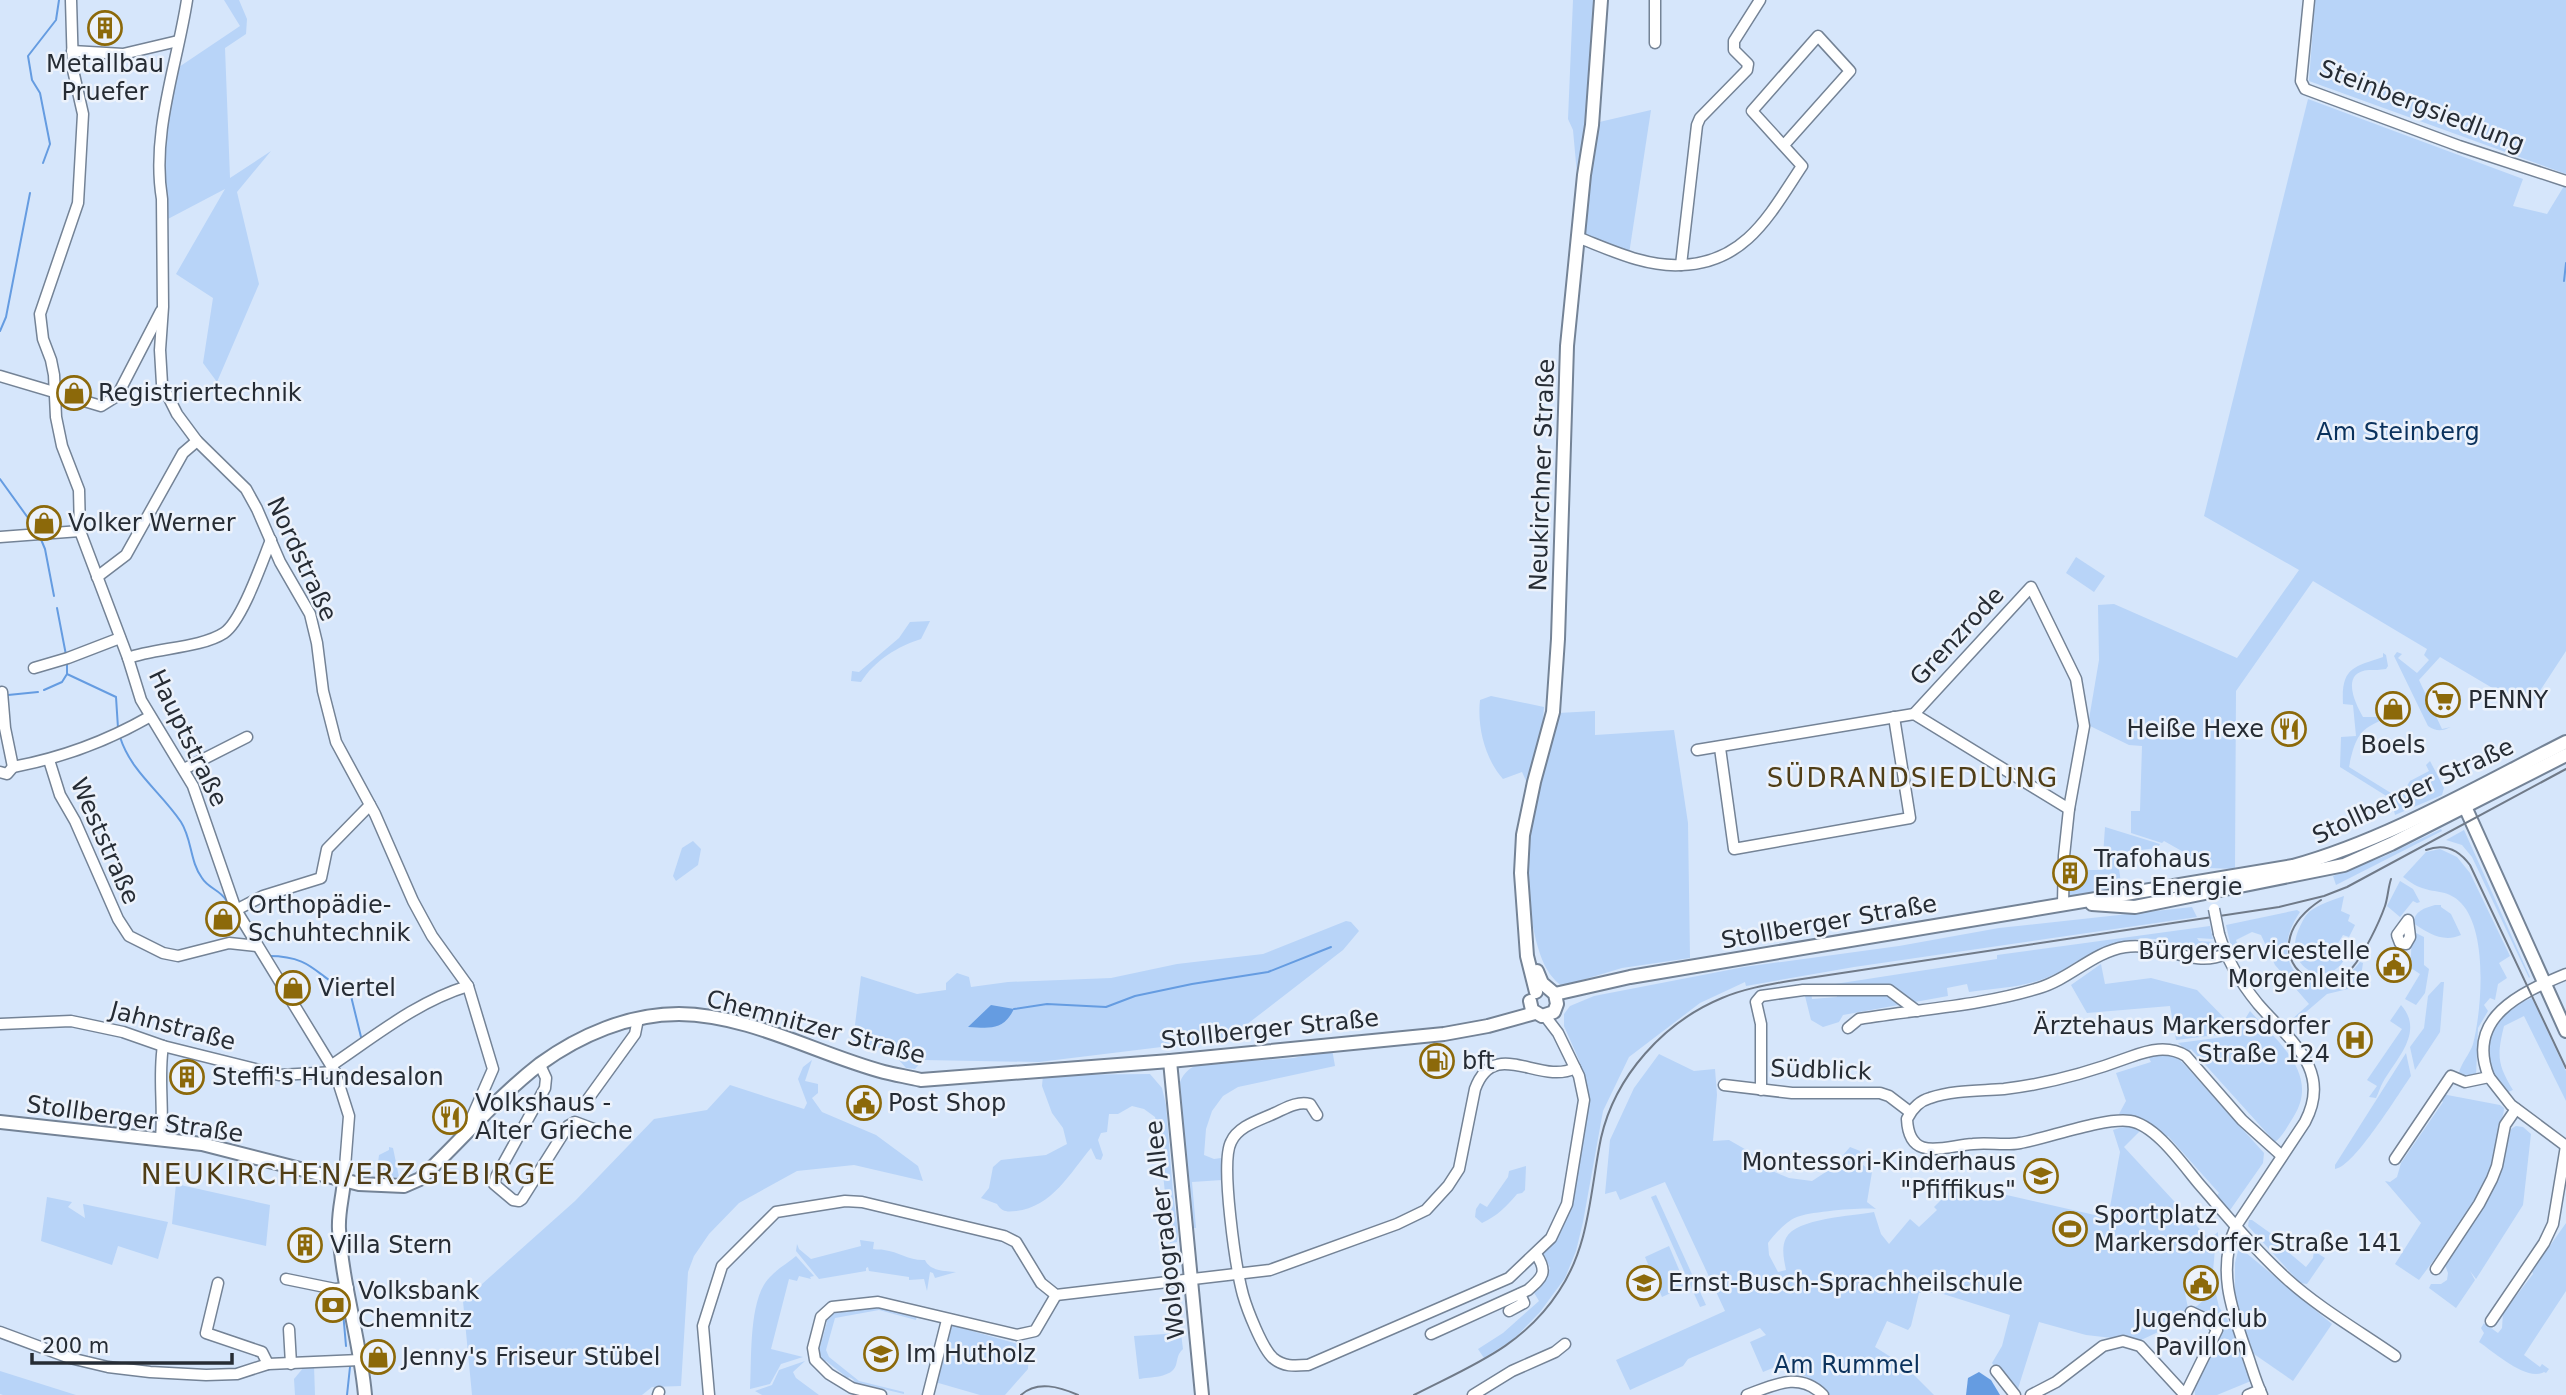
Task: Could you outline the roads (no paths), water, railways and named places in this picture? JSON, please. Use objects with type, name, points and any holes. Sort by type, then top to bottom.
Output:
[{"type":"main road","name":"Neukirchner Straße","points":[[1545,1003],[1542,983],[1527,948],[1521,873],[1523,835],[1553,712],[1558,639],[1567,346],[1577,237],[1592,125],[1601,0]]},
{"type":"main road","name":"Stollberger Straße","points":[[2462,801],[2566,743]]},
{"type":"main road","name":"Stollberger Straße","points":[[1041,1069],[1170,1061],[1471,1031],[1501,1022],[1545,1003],[1629,976],[2065,904],[2209,887],[2327,857],[2566,755]]},
{"type":"main road","points":[[2462,801],[2566,1031]]},
{"type":"main road","name":"Chemnitzer Straße","points":[[344,1180],[383,1186],[404,1186],[411,1183],[428,1171],[509,1090],[540,1065],[594,1032],[638,1019],[679,1014],[734,1022],[808,1044],[883,1072],[921,1080],[1041,1069]]},
{"type":"main road","name":"Wolgograder Allee","points":[[1170,1061],[1202,1395]]},
{"type":"main road","name":"Stollberger Straße","points":[[0,1122],[161,1138],[227,1150],[344,1180]]},
{"type":"main road","name":"Hauptstraße","points":[[344,1180],[339,1228],[351,1319],[365,1395]]},
{"type":"street","name":"Hauptstraße","points":[[71,0],[75,86],[83,114],[78,203],[40,314],[43,339],[54,376],[53,391],[62,446],[79,490],[79,531],[141,699],[149,717],[184,769],[218,855],[236,910],[333,1068],[349,1116],[344,1180]]},
{"type":"street","name":"Nordstraße","points":[[187,0],[163,120],[160,185],[162,384],[177,414],[197,441],[246,489],[280,562],[310,614],[323,691],[336,742],[399,864],[413,901],[432,936],[468,986],[493,1069],[472,1117],[472,1126]]},
{"type":"street","points":[[1655,0],[1655,43]]},
{"type":"street","points":[[1681,265],[1697,125],[1700,118],[1747,69],[1748,64],[1734,50],[1734,41],[1760,0]]},
{"type":"street","name":"Steinbergsiedlung","points":[[2309,0],[2301,80],[2305,89],[2459,146],[2566,181]]},
{"type":"street","points":[[1577,237],[1628,257],[1669,266],[1703,263],[1728,254],[1745,242],[1761,226],[1802,166],[1752,111],[1818,36],[1850,71],[1784,145]]},
{"type":"street","points":[[72,51],[123,54],[178,41]]},
{"type":"street","points":[[0,376],[101,406],[117,396],[163,307]]},
{"type":"street","points":[[97,577],[126,555],[183,453],[197,441]]},
{"type":"street","points":[[0,537],[79,531]]},
{"type":"street","points":[[128,658],[144,652],[192,644],[226,631],[239,612],[271,540]]},
{"type":"street","name":"Grenzrode","points":[[1914,714],[2031,587],[2076,678],[2084,726],[2069,809]]},
{"type":"street","points":[[34,668],[120,638]]},
{"type":"street","points":[[2,696],[3,729],[13,767]]},
{"type":"street","points":[[1697,750],[1914,714],[2069,809],[2064,856],[2065,904]]},
{"type":"street","points":[[0,772],[7,774],[13,767],[49,760],[119,734],[149,717]]},
{"type":"street","points":[[1720,748],[1734,849],[1910,818],[1894,717]]},
{"type":"street","points":[[184,769],[247,737]]},
{"type":"street","name":"Weststraße","points":[[49,760],[60,795],[75,821],[118,919],[129,936],[163,953],[178,956],[229,943],[257,946]]},
{"type":"street","points":[[236,910],[263,896],[321,878],[327,849],[370,805]]},
{"type":"street","points":[[2209,887],[2225,954],[2257,1002],[2302,1053],[2314,1078],[2316,1095],[2312,1110],[2236,1226],[2229,1245],[2227,1289],[2261,1392],[2248,1395]]},
{"type":"street","points":[[1848,1028],[1859,1019],[2039,988],[2064,978],[2097,957],[2122,947],[2149,946],[2207,960],[2225,954]]},
{"type":"street","points":[[2491,1321],[2544,1243],[2553,1224],[2566,1146],[2516,1109],[2489,1077],[2482,1060],[2485,1030],[2498,1014],[2543,982],[2566,974]]},
{"type":"street","points":[[333,1068],[401,1017],[456,989],[468,986]]},
{"type":"street","points":[[1761,1090],[1761,1024],[1756,1002],[1760,996],[1803,990],[1889,990],[1917,1011]]},
{"type":"street","points":[[1317,1115],[1310,1104],[1300,1102],[1244,1128],[1231,1141],[1227,1157],[1239,1274],[1244,1297],[1266,1349],[1272,1357],[1286,1366],[1308,1365],[1509,1278],[1551,1238],[1559,1224],[1569,1194],[1584,1100],[1582,1084],[1545,1003]]},
{"type":"street","points":[[588,1099],[635,1034],[638,1019]]},
{"type":"street","name":"Jahnstraße","points":[[0,1024],[71,1021],[123,1032],[163,1046],[279,1075],[333,1068]]},
{"type":"street","points":[[161,1138],[159,1087],[163,1046]]},
{"type":"street","points":[[2282,1156],[2242,1120],[2186,1056],[2164,1048],[2083,1073],[2035,1084],[1958,1092],[1931,1098],[1921,1101],[1907,1119],[1914,1142],[1929,1149],[1971,1144],[2006,1144],[2118,1121],[2139,1123],[2162,1142],[2236,1226],[2301,1291],[2395,1356]]},
{"type":"street","points":[[709,1395],[703,1326],[722,1266],[776,1212],[845,1201],[862,1202],[1004,1236],[1016,1242],[1041,1283],[1056,1295],[1278,1267],[1397,1224],[1426,1210],[1459,1169],[1479,1077],[1490,1067],[1502,1063],[1555,1072],[1575,1068]]},
{"type":"street","points":[[540,1065],[546,1078],[545,1088],[496,1177],[494,1184],[497,1188],[519,1201],[568,1126],[575,1122],[599,1131]]},
{"type":"street","points":[[2395,1159],[2451,1076],[2465,1082],[2489,1077]]},
{"type":"street","name":"Südblick","points":[[1724,1085],[1802,1093],[1880,1093],[1889,1096],[1910,1112]]},
{"type":"street","points":[[2436,1269],[2474,1212],[2492,1179],[2505,1125],[2516,1109]]},
{"type":"street","points":[[1431,1334],[1520,1294],[1541,1280],[1543,1264],[1536,1254]]},
{"type":"street","points":[[286,1279],[335,1290],[348,1288]]},
{"type":"street","points":[[218,1283],[206,1333],[262,1352],[268,1364]]},
{"type":"street","points":[[1509,1311],[1524,1303],[1520,1294]]},
{"type":"street","points":[[881,1395],[852,1388],[815,1360],[813,1348],[821,1318],[832,1307],[878,1302],[947,1320],[1025,1335],[1035,1331],[1056,1295]]},
{"type":"street","points":[[2031,1395],[2056,1382],[2103,1346],[2123,1341],[2140,1346],[2185,1395],[2217,1329],[2210,1321],[2191,1311]]},
{"type":"street","points":[[928,1395],[947,1320]]},
{"type":"street","points":[[289,1328],[291,1364]]},
{"type":"street","points":[[0,1332],[70,1358],[108,1367],[206,1375],[237,1374],[268,1364],[360,1360]]},
{"type":"street","points":[[1473,1395],[1512,1371],[1555,1352],[1566,1344]]},
{"type":"street","points":[[1996,1371],[2015,1395]]},
{"type":"street","points":[[1747,1395],[1788,1380],[1810,1385],[1823,1395]]},
{"type":"water","points":[[991,1005],[1014,1009],[1005,1021],[995,1027],[968,1027]]},
{"type":"water","points":[[1979,1372],[1991,1380],[2000,1395],[1966,1395],[1968,1378]]},
{"type":"waterway","points":[[43,163],[50,144],[40,93],[32,80],[28,56],[56,20],[59,0]]},
{"type":"waterway","points":[[0,331],[6,317],[30,193]]},
{"type":"waterway","points":[[2564,281],[2566,263]]},
{"type":"waterway","points":[[0,479],[36,529]]},
{"type":"waterway","points":[[40,537],[54,596]]},
{"type":"waterway","points":[[57,608],[66,655]]},
{"type":"waterway","points":[[67,661],[67,674],[116,697],[118,728]]},
{"type":"waterway","points":[[44,690],[62,682],[67,674]]},
{"type":"waterway","points":[[8,695],[38,692]]},
{"type":"waterway","points":[[120,737],[131,761],[181,822],[198,872],[207,884],[226,900]]},
{"type":"waterway","points":[[1014,1009],[1047,1004],[1106,1007],[1135,996],[1268,972],[1331,947]]},
{"type":"waterway","points":[[269,956],[284,957],[306,964],[350,992],[362,1041]]},
{"type":"waterway","points":[[342,1300],[346,1346]]},
{"type":"waterway","points":[[347,1395],[350,1367]]},
{"type":"tram line","points":[[1414,1395],[1494,1353],[1529,1327],[1545,1310],[1559,1291],[1577,1255],[1588,1217],[1601,1138],[1618,1093],[1630,1073],[1662,1036],[1701,1008],[1738,992],[1780,983],[2279,907],[2324,896],[2347,887],[2566,769]]},
{"type":"tram line","points":[[2426,850],[2439,847],[2451,849],[2470,865],[2566,1068]]},
{"type":"tram line","points":[[2321,900],[2300,918],[2290,936],[2289,953],[2296,967],[2307,977],[2321,982],[2337,979],[2357,962],[2382,913],[2391,879]]},
{"type":"tram line","points":[[1021,1395],[1041,1386],[1078,1395]]},
{"type":"place","name":"Metallbau Pruefer","points":[[105,28]]},
{"type":"place","name":"Registriertechnik","points":[[74,393]]},
{"type":"place","name":"Volker Werner","points":[[44,523]]},
{"type":"place","name":"PENNY","points":[[2443,700]]},
{"type":"place","name":"Boels","points":[[2393,709]]},
{"type":"place","name":"Heiße Hexe","points":[[2289,729]]},
{"type":"place","name":"Trafohaus Eins Energie","points":[[2070,873]]},
{"type":"place","name":"Orthopädie- Schuhtechnik","points":[[223,919]]},
{"type":"place","name":"Bürgerservicestelle Morgenleite","points":[[2394,965]]},
{"type":"place","name":"Viertel","points":[[293,988]]},
{"type":"place","name":"Ärztehaus Markersdorfer Straße 124","points":[[2355,1040]]},
{"type":"place","name":"bft","points":[[1437,1061]]},
{"type":"place","name":"Steffi's Hundesalon","points":[[187,1077]]},
{"type":"place","name":"Post Shop","points":[[864,1103]]},
{"type":"place","name":"Volkshaus - Alter Grieche","points":[[450,1117]]},
{"type":"place","name":"Montessori-Kinderhaus \"Pfiffikus\"","points":[[2041,1176]]},
{"type":"place","name":"Sportplatz Markersdorfer Straße 141","points":[[2070,1229]]},
{"type":"place","name":"Villa Stern","points":[[305,1245]]},
{"type":"place","name":"Ernst-Busch-Sprachheilschule","points":[[1644,1283]]},
{"type":"place","name":"Jugendclub Pavillon","points":[[2201,1283]]},
{"type":"place","name":"Volksbank Chemnitz","points":[[333,1305]]},
{"type":"place","name":"Im Hutholz","points":[[881,1354]]},
{"type":"place","name":"Jenny's Friseur Stübel","points":[[378,1357]]},
{"type":"district","name":"SÜDRANDSIEDLUNG","points":[[1913,778]]},
{"type":"district","name":"NEUKIRCHEN/ERZGEBIRGE","points":[[349,1174]]},
{"type":"park label","name":"Am Steinberg","points":[[2398,432]]},
{"type":"park label","name":"Am Rummel","points":[[1847,1365]]}]
